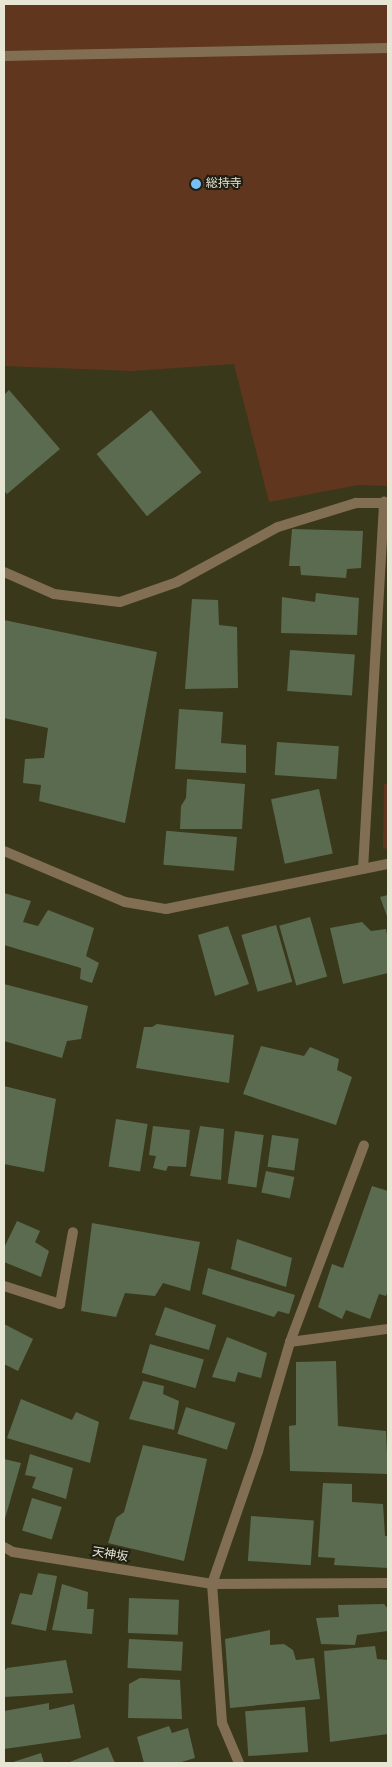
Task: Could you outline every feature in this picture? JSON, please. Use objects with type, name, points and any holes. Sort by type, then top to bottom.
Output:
[{"type":"street","points":[[4,56],[388,48]]},
{"type":"street","points":[[4,572],[54,594],[120,602],[177,582],[278,527],[356,503],[386,502],[363,868]]},
{"type":"street","points":[[4,851],[125,902],[166,909],[260,892],[388,864]]},
{"type":"street","points":[[239,1763],[222,1723],[212,1584],[258,1451],[290,1342],[364,1145]]},
{"type":"street","points":[[4,1286],[60,1304],[73,1232]]},
{"type":"street","points":[[290,1342],[388,1328]]},
{"type":"street","name":"天神坂","points":[[4,1547],[13,1552],[212,1584],[388,1584]]},
{"type":"shaded area","name":"総持寺","points":[[4,4],[388,4],[388,486],[358,485],[269,502],[234,364],[132,371],[4,366]]},
{"type":"shaded area","points":[[384,784],[388,784],[388,848],[383,849]]},
{"type":"building","points":[[9,390],[60,449],[7,494],[4,491],[4,395]]},
{"type":"building","points":[[151,410],[201,472],[147,516],[97,454]]},
{"type":"building","points":[[292,529],[363,531],[361,568],[347,569],[346,578],[301,575],[300,566],[289,566]]},
{"type":"building","points":[[316,593],[359,598],[357,635],[281,633],[282,597],[315,602]]},
{"type":"building","points":[[192,599],[218,600],[219,625],[237,627],[238,688],[185,689]]},
{"type":"building","points":[[4,620],[157,652],[125,823],[39,801],[41,785],[23,783],[25,759],[44,758],[48,728],[4,718]]},
{"type":"building","points":[[290,650],[355,655],[352,695],[287,691]]},
{"type":"building","points":[[179,709],[223,712],[221,743],[246,745],[246,773],[175,769]]},
{"type":"building","points":[[277,742],[339,746],[337,779],[275,775]]},
{"type":"building","points":[[187,779],[245,784],[242,829],[180,829],[181,806],[186,798]]},
{"type":"building","points":[[319,789],[333,854],[285,864],[271,799]]},
{"type":"building","points":[[166,831],[237,837],[234,871],[163,865]]},
{"type":"building","points":[[4,893],[31,901],[23,922],[38,926],[48,910],[94,928],[86,956],[99,963],[92,983],[80,979],[81,968],[4,945]]},
{"type":"building","points":[[388,895],[388,919],[380,897]]},
{"type":"building","points":[[310,917],[327,977],[296,985],[279,926]]},
{"type":"building","points":[[362,922],[371,931],[386,929],[388,973],[343,984],[330,928]]},
{"type":"building","points":[[276,925],[292,982],[258,992],[241,935]]},
{"type":"building","points":[[228,926],[249,984],[215,996],[198,935]]},
{"type":"building","points":[[4,984],[88,1006],[81,1039],[67,1041],[62,1058],[4,1041]]},
{"type":"building","points":[[157,1024],[234,1035],[229,1083],[136,1068],[144,1027],[152,1027]]},
{"type":"building","points":[[261,1046],[304,1056],[310,1047],[339,1059],[337,1070],[352,1077],[336,1125],[243,1094]]},
{"type":"building","points":[[4,1086],[56,1099],[44,1172],[4,1164]]},
{"type":"building","points":[[116,1119],[148,1124],[140,1171],[108,1166]]},
{"type":"building","points":[[153,1126],[190,1130],[186,1167],[168,1166],[166,1171],[153,1168],[156,1156],[149,1155]]},
{"type":"building","points":[[200,1126],[224,1129],[221,1180],[190,1176]]},
{"type":"building","points":[[235,1131],[264,1135],[256,1188],[228,1183]]},
{"type":"building","points":[[272,1135],[299,1139],[294,1170],[268,1167]]},
{"type":"building","points":[[266,1171],[294,1177],[290,1199],[261,1193]]},
{"type":"building","points":[[372,1186],[388,1191],[388,1290],[386,1296],[379,1294],[370,1319],[346,1310],[342,1319],[318,1307],[332,1264],[343,1268]]},
{"type":"building","points":[[17,1221],[40,1231],[35,1242],[49,1251],[41,1277],[4,1262],[4,1248]]},
{"type":"building","points":[[92,1223],[200,1242],[190,1291],[163,1283],[155,1296],[125,1293],[116,1317],[81,1311]]},
{"type":"building","points":[[237,1239],[292,1258],[286,1287],[231,1269]]},
{"type":"building","points":[[208,1268],[295,1295],[289,1314],[278,1311],[274,1317],[202,1294]]},
{"type":"building","points":[[165,1307],[216,1325],[209,1350],[155,1335]]},
{"type":"building","points":[[4,1324],[33,1339],[18,1371],[4,1364]]},
{"type":"building","points":[[227,1337],[267,1353],[261,1378],[238,1372],[235,1382],[212,1377]]},
{"type":"building","points":[[150,1344],[204,1359],[196,1388],[142,1373]]},
{"type":"building","points":[[336,1361],[338,1426],[386,1431],[388,1474],[290,1471],[289,1426],[296,1425],[296,1362]]},
{"type":"building","points":[[143,1381],[164,1386],[163,1394],[179,1401],[174,1430],[129,1419]]},
{"type":"building","points":[[21,1399],[72,1420],[76,1412],[99,1422],[90,1463],[7,1438]]},
{"type":"building","points":[[186,1407],[235,1423],[227,1450],[177,1434]]},
{"type":"building","points":[[143,1445],[207,1459],[184,1561],[108,1543],[116,1518],[124,1512]]},
{"type":"building","points":[[30,1454],[73,1468],[66,1499],[32,1488],[36,1477],[25,1475]]},
{"type":"building","points":[[4,1459],[21,1463],[4,1522]]},
{"type":"building","points":[[323,1483],[352,1484],[352,1502],[383,1504],[385,1536],[388,1536],[388,1568],[334,1565],[335,1558],[318,1557]]},
{"type":"building","points":[[32,1498],[62,1507],[52,1540],[22,1531]]},
{"type":"building","points":[[251,1516],[314,1520],[311,1565],[248,1561]]},
{"type":"building","points":[[38,1573],[57,1576],[46,1631],[11,1624],[20,1593],[32,1595]]},
{"type":"building","points":[[62,1584],[88,1592],[87,1609],[94,1609],[92,1634],[52,1630]]},
{"type":"building","points":[[129,1598],[179,1600],[178,1635],[128,1633]]},
{"type":"building","points":[[384,1604],[388,1609],[388,1631],[357,1635],[355,1645],[321,1644],[316,1618],[339,1617],[338,1605]]},
{"type":"building","points":[[270,1630],[270,1645],[284,1644],[293,1650],[296,1660],[314,1658],[320,1699],[230,1708],[225,1639]]},
{"type":"building","points":[[129,1639],[183,1642],[181,1671],[127,1668]]},
{"type":"building","points":[[375,1646],[377,1659],[388,1660],[388,1734],[330,1742],[324,1651]]},
{"type":"building","points":[[66,1660],[73,1693],[4,1697],[4,1671],[7,1668]]},
{"type":"building","points":[[140,1678],[180,1680],[182,1719],[128,1718],[129,1684]]},
{"type":"building","points":[[49,1703],[49,1710],[74,1704],[81,1738],[4,1749],[4,1711]]},
{"type":"building","points":[[305,1707],[308,1752],[248,1756],[245,1711]]},
{"type":"building","points":[[169,1726],[172,1733],[188,1728],[195,1758],[178,1763],[144,1763],[137,1737]]},
{"type":"building","points":[[108,1747],[115,1763],[67,1763]]},
{"type":"building","points":[[41,1753],[44,1763],[10,1763]]},
{"type":"place","name":"総持寺","points":[[196,184]]}]
